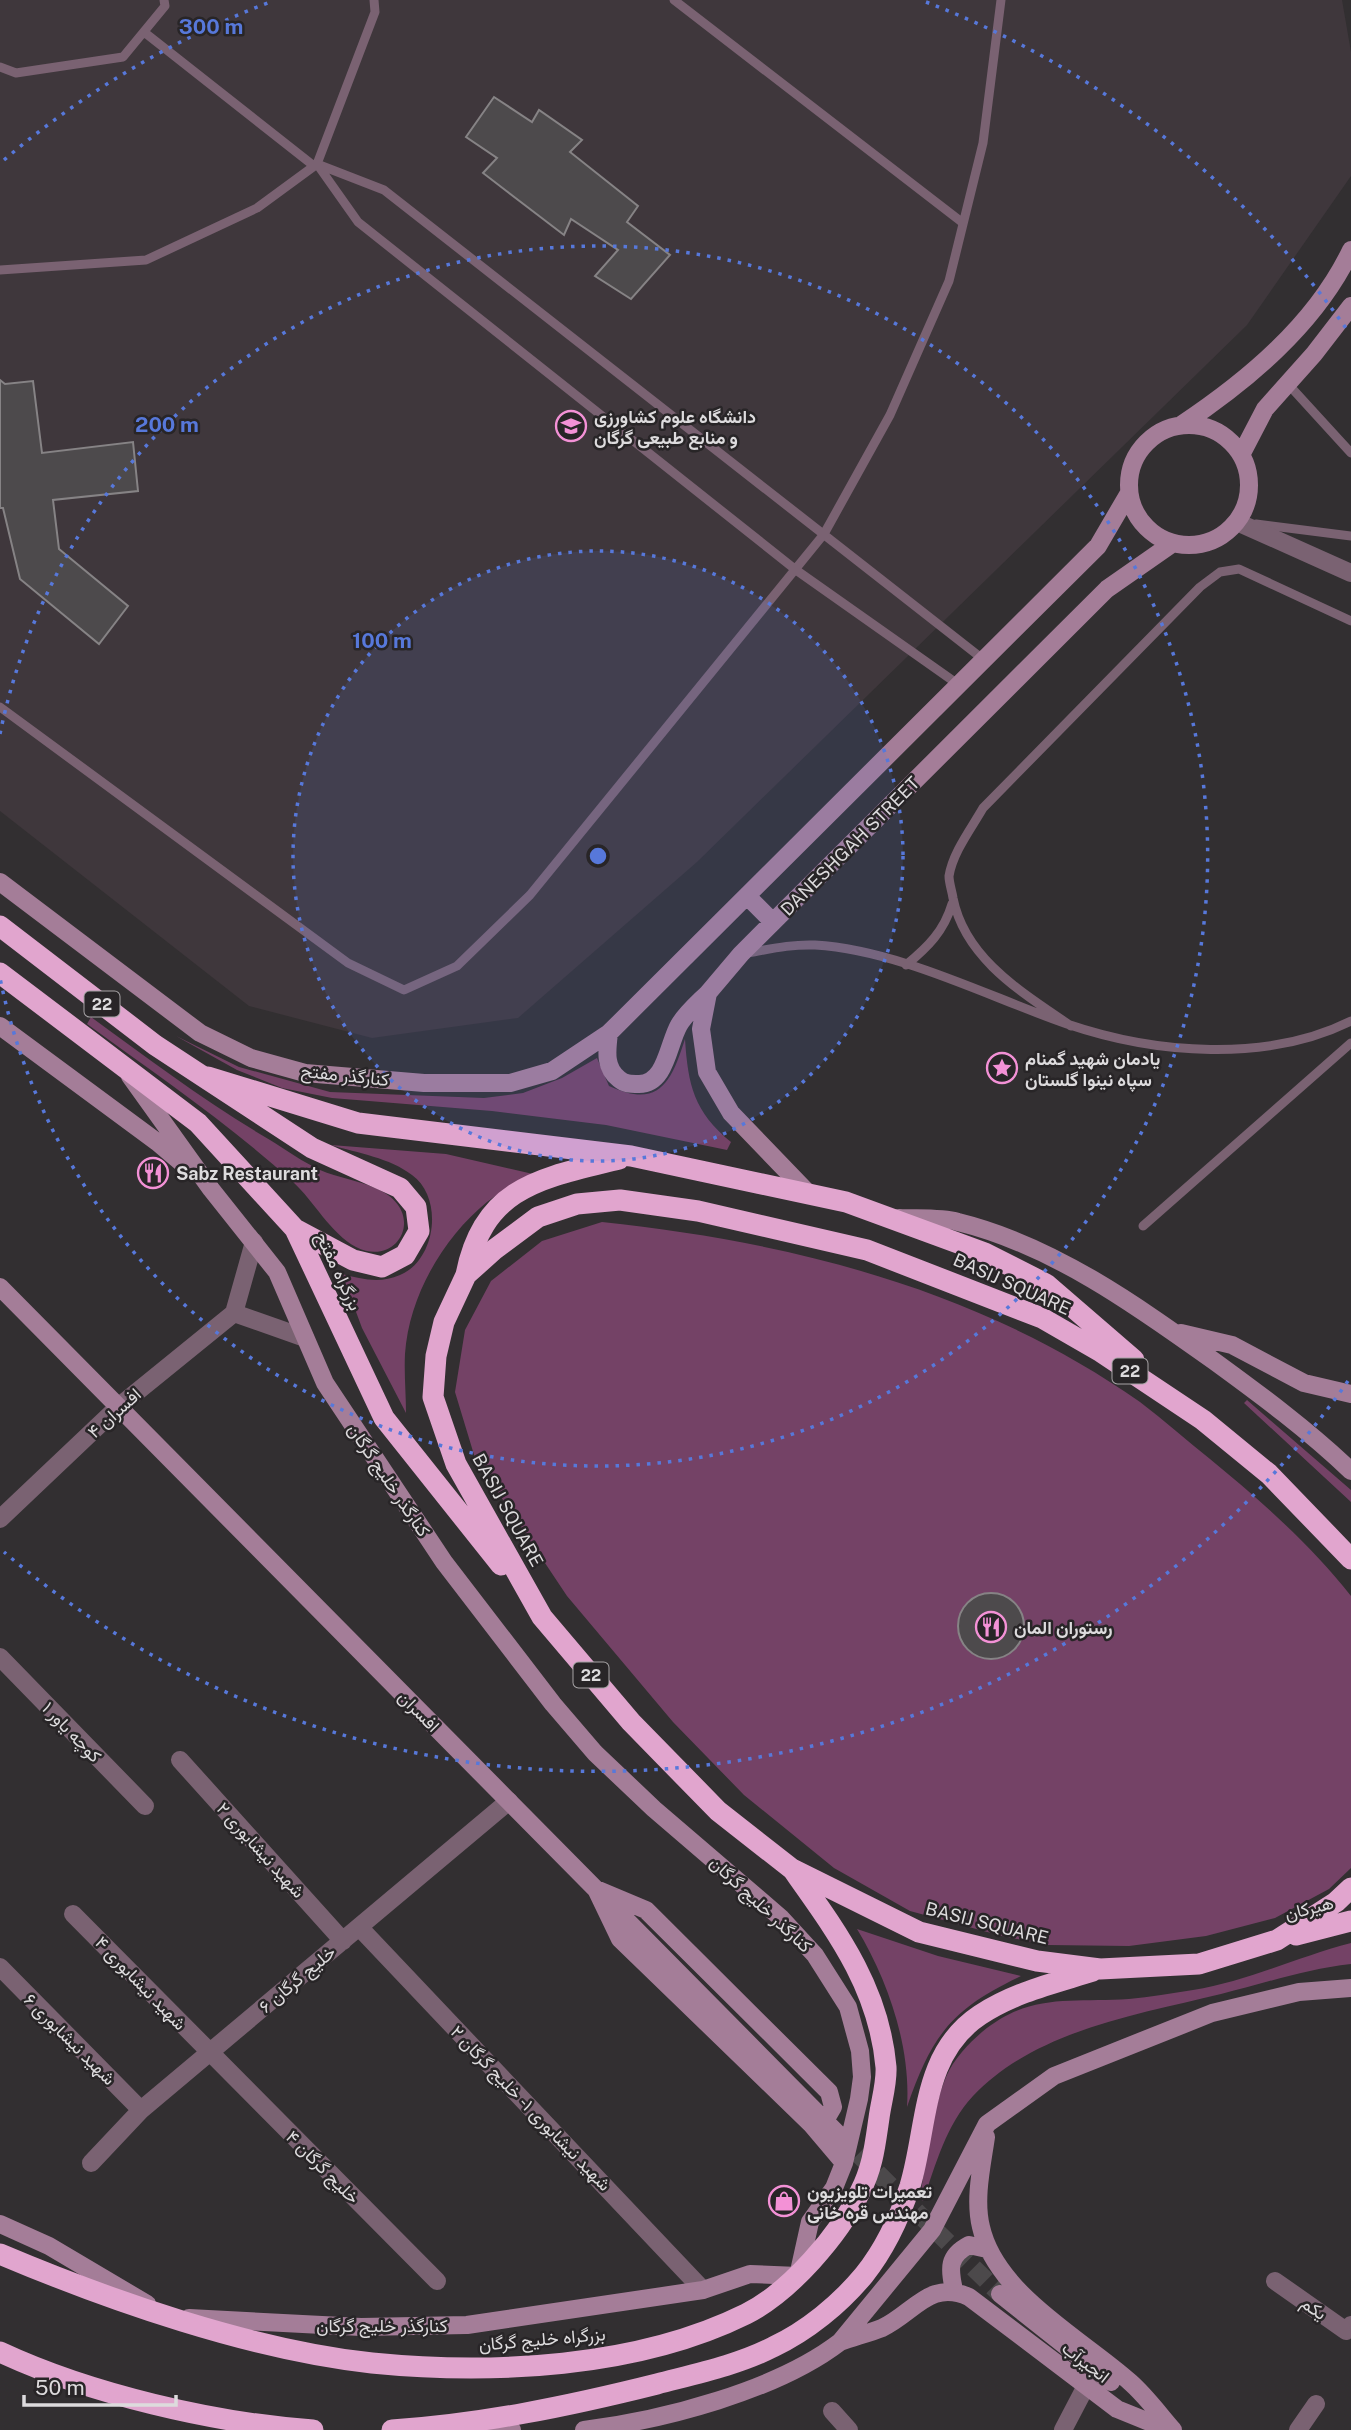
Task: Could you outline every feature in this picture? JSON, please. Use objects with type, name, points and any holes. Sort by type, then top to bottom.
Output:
[{"type":"highway","name":"22","points":[[0,926],[155,1045],[208,1077],[358,1123],[631,1156],[809,1194],[895,1218],[985,1253],[1046,1284],[1203,1420]]},
{"type":"highway","name":"بزرگراه مفتح","points":[[0,973],[198,1123],[295,1229],[384,1418],[542,1618]]},
{"type":"highway","points":[[208,1077],[312,1147],[400,1188],[416,1208],[419,1231],[405,1255],[382,1267],[353,1260],[295,1229]]},
{"type":"highway","points":[[466,1275],[471,1246],[489,1216],[520,1188],[631,1156]]},
{"type":"highway","name":"BASIJ SQUARE","points":[[1351,1559],[1269,1474],[1203,1420],[1101,1352],[1042,1318],[867,1250],[698,1211],[620,1200],[578,1204],[538,1217],[466,1275],[444,1322],[436,1356],[433,1397],[456,1464],[542,1618],[631,1722],[718,1811],[792,1869],[919,1932],[1037,1961],[1100,1969],[1199,1964],[1278,1940],[1336,1902],[1351,1888]]},
{"type":"highway","name":"بزرگراه خلیج گرگان","points":[[0,2253],[169,2317],[277,2345],[370,2362],[470,2368],[603,2358],[689,2338],[749,2312],[797,2276],[852,2208],[873,2167],[886,2069],[876,2010],[848,1947],[792,1869]]},
{"type":"highway","name":"هیرکان","points":[[1278,1940],[1351,1921]]},
{"type":"highway","points":[[392,2430],[468,2424],[612,2395],[702,2372],[773,2348],[825,2314],[865,2274],[892,2231],[910,2185],[932,2079],[951,2041],[979,2016],[1021,1993],[1100,1969]]},
{"type":"highway","points":[[5,2356],[125,2396],[250,2425],[313,2430]]},
{"type":"main road","points":[[1181,425],[1204,427],[1226,437],[1241,455],[1249,477],[1247,500],[1237,522],[1219,538],[1197,545],[1173,543],[1152,533],[1136,515],[1129,493],[1130,469],[1140,448],[1158,432],[1181,425],[1233,390],[1289,337],[1339,276],[1351,250]]},
{"type":"main road","points":[[1241,455],[1265,409],[1351,306]]},
{"type":"main road","points":[[708,993],[680,1022],[670,1042],[660,1074],[646,1084],[625,1084],[611,1072],[606,1052],[609,1033],[1098,546],[1129,493]]},
{"type":"main road","name":"DANESHGAH STREET","points":[[809,1194],[731,1113],[707,1072],[701,1029],[708,993],[741,954],[1107,589],[1173,543]]},
{"type":"main road","name":"کنارگذر مفتح","points":[[0,882],[200,1033],[251,1058],[305,1073],[424,1083],[510,1083],[552,1071],[609,1033]]},
{"type":"main road","points":[[747,896],[773,922]]},
{"type":"main road","points":[[0,1026],[157,1142],[211,1189]]},
{"type":"main road","points":[[120,1063],[211,1189]]},
{"type":"main road","name":"کنارگذر خلیج گرگان","points":[[0,2224],[49,2246],[169,2317],[361,2327],[467,2325],[703,2290],[750,2274],[797,2276],[810,2222],[834,2188],[844,2163],[859,2099],[862,2077],[860,2051],[848,2007],[815,1955],[781,1918],[653,1809],[595,1753],[553,1704],[444,1562],[394,1489],[324,1383],[277,1272],[211,1189]]},
{"type":"main road","points":[[895,1218],[955,1221],[1018,1241],[1076,1270],[1172,1331],[1308,1429],[1351,1471]]},
{"type":"main road","name":"افسران","points":[[0,1287],[596,1889],[818,2122],[839,2135]]},
{"type":"main road","points":[[1172,1331],[1232,1345],[1304,1383],[1351,1394]]},
{"type":"main road","points":[[584,2430],[619,2426],[714,2402],[790,2371],[824,2354],[840,2342],[932,2230],[987,2124],[1054,2077],[1200,2017],[1299,1992],[1351,1988]]},
{"type":"main road","points":[[818,2122],[844,2163]]},
{"type":"main road","points":[[987,2124],[979,2192],[980,2224],[987,2249],[1018,2291],[1132,2384],[1171,2430]]},
{"type":"main road","points":[[954,2290],[949,2266],[956,2252],[969,2245],[987,2249]]},
{"type":"main road","points":[[840,2342],[884,2327],[930,2295],[954,2290],[969,2297],[1117,2409],[1171,2430]]},
{"type":"main road","name":"انجیرآب","points":[[1000,2294],[1171,2430]]},
{"type":"main road","points":[[468,2424],[512,2430]]},
{"type":"street","points":[[1237,522],[1351,573]]},
{"type":"street","points":[[254,1242],[234,1313],[305,1338]]},
{"type":"street","name":"افسران ۴","points":[[0,1519],[117,1408],[234,1313]]},
{"type":"street","name":"کوچه یاور ۱","points":[[0,1657],[145,1806]]},
{"type":"street","name":"شهید نیشابوری ۲","points":[[180,1760],[342,1941]]},
{"type":"street","name":"خلیج گرگان ۶","points":[[91,2163],[141,2110],[509,1801]]},
{"type":"street","name":"شهید نیشابوری ۴","points":[[73,1914],[209,2053]]},
{"type":"street","name":"شهید نیشابوری ۱ - خلیج گرگان ۲","points":[[359,1927],[703,2290]]},
{"type":"street","name":"شهید نیشابوری ۶","points":[[0,1967],[141,2110]]},
{"type":"street","name":"خلیج گرگان ۴","points":[[209,2053],[437,2281]]},
{"type":"street","name":"یکم","points":[[1275,2281],[1346,2331],[1351,2325]]},
{"type":"street","points":[[1063,2430],[1086,2386]]},
{"type":"street","points":[[1298,2430],[1316,2404]]},
{"type":"street","points":[[832,2411],[849,2430]]},
{"type":"lane","points":[[0,67],[16,73],[123,57],[165,6],[164,0]]},
{"type":"lane","points":[[0,270],[145,260],[257,208],[316,165],[375,12],[374,0]]},
{"type":"lane","points":[[674,0],[964,223]]},
{"type":"lane","points":[[0,707],[348,963],[404,990],[457,967],[530,895],[824,534],[901,390],[949,281],[983,143],[1001,0]]},
{"type":"lane","points":[[144,32],[316,165],[358,222],[796,570],[959,685]]},
{"type":"lane","points":[[316,165],[384,190],[984,660]]},
{"type":"lane","points":[[1287,384],[1351,453]]},
{"type":"lane","points":[[1237,522],[1351,536]]},
{"type":"lane","points":[[1071,1026],[1014,987],[982,957],[957,918],[949,878],[962,843],[983,808],[1200,587],[1220,572],[1239,569],[1351,621]]},
{"type":"lane","points":[[906,965],[930,945],[947,919],[953,899]]},
{"type":"lane","points":[[741,954],[784,946],[817,945],[906,965],[1071,1026],[1156,1045],[1224,1052],[1321,1036],[1351,1021]]},
{"type":"lane","points":[[1143,1226],[1351,1044]]},
{"type":"shaded area","name":"دانشگاه علوم کشاورزی و منابع طبیعی گرگان","points":[[0,0],[1342,0],[1351,52],[1351,176],[1247,325],[697,862],[518,1018],[372,1038],[249,1006],[0,811]]},
{"type":"shaded area","points":[[91,1017],[201,1096],[301,1160],[327,1173],[368,1185],[391,1198],[401,1210],[404,1222],[402,1234],[395,1244],[385,1250],[371,1252],[347,1241],[301,1190],[269,1161],[192,1100],[87,1024]]},
{"type":"shaded area","points":[[176,1036],[239,1067],[330,1092],[484,1098],[523,1093],[562,1078],[597,1058],[609,1086],[640,1095],[651,1093],[668,1079],[685,1039],[688,1070],[695,1096],[709,1120],[731,1142],[727,1150],[606,1125],[492,1111],[332,1098],[282,1088],[237,1070]]},
{"type":"shaded area","points":[[331,1145],[446,1154],[533,1174],[492,1198],[471,1216],[431,1270],[413,1311],[408,1332],[405,1354],[406,1413],[362,1328],[342,1274],[378,1280],[393,1278],[412,1267],[422,1256],[432,1228],[429,1198],[412,1175],[394,1164]]},
{"type":"shaded area","points":[[602,1222],[744,1243],[814,1258],[950,1301],[1016,1329],[1079,1363],[1140,1402],[1248,1491],[1302,1541],[1351,1596],[1351,1868],[1329,1889],[1275,1918],[1206,1936],[1129,1946],[1048,1945],[1002,1936],[910,1911],[834,1868],[744,1795],[673,1722],[567,1596],[475,1458],[455,1392],[465,1330],[491,1281],[542,1241]]},
{"type":"shaded area","points":[[1247,1400],[1351,1490],[1351,1502],[1244,1403]]},
{"type":"shaded area","points":[[857,1929],[938,1956],[1021,1976],[977,2000],[947,2027],[926,2061],[907,2107],[905,2061],[895,2015],[878,1970]]},
{"type":"shaded area","points":[[1351,1943],[1351,1964],[1302,1973],[1122,2018],[1057,2040],[1026,2055],[998,2074],[964,2107],[943,2146],[923,2201],[920,2197],[933,2121],[946,2077],[967,2047],[1000,2019],[1035,2005],[1052,2002],[1129,1999],[1213,1986]]},
{"type":"building","points":[[494,97],[532,122],[539,110],[582,140],[570,152],[638,206],[627,222],[670,255],[631,299],[595,276],[618,250],[571,219],[564,235],[483,173],[497,158],[466,137]]},
{"type":"building","points":[[0,380],[5,384],[33,381],[42,453],[133,442],[138,491],[53,500],[59,549],[128,606],[99,644],[20,579],[3,508],[0,508]]},
{"type":"building","name":"رستوران المان","points":[[991,1593],[1004,1595],[1019,1608],[1024,1626],[1022,1639],[1009,1654],[991,1659],[978,1657],[963,1644],[958,1626],[960,1613],[973,1598]]},
{"type":"tunnel","points":[[839,2135],[1000,2294]]},
{"type":"place","name":"دانشگاه علوم کشاورزی و منابع طبیعی گرگان","points":[[571,426]]},
{"type":"place","name":"یادمان شهید گمنام سپاه نینوا گلستان","points":[[1002,1068]]},
{"type":"place","name":"Sabz Restaurant","points":[[153,1173]]},
{"type":"place","name":"رستوران المان","points":[[991,1627]]},
{"type":"place","name":"تعمیرات تلویزیون مهندس قره خانی","points":[[784,2201]]}]
